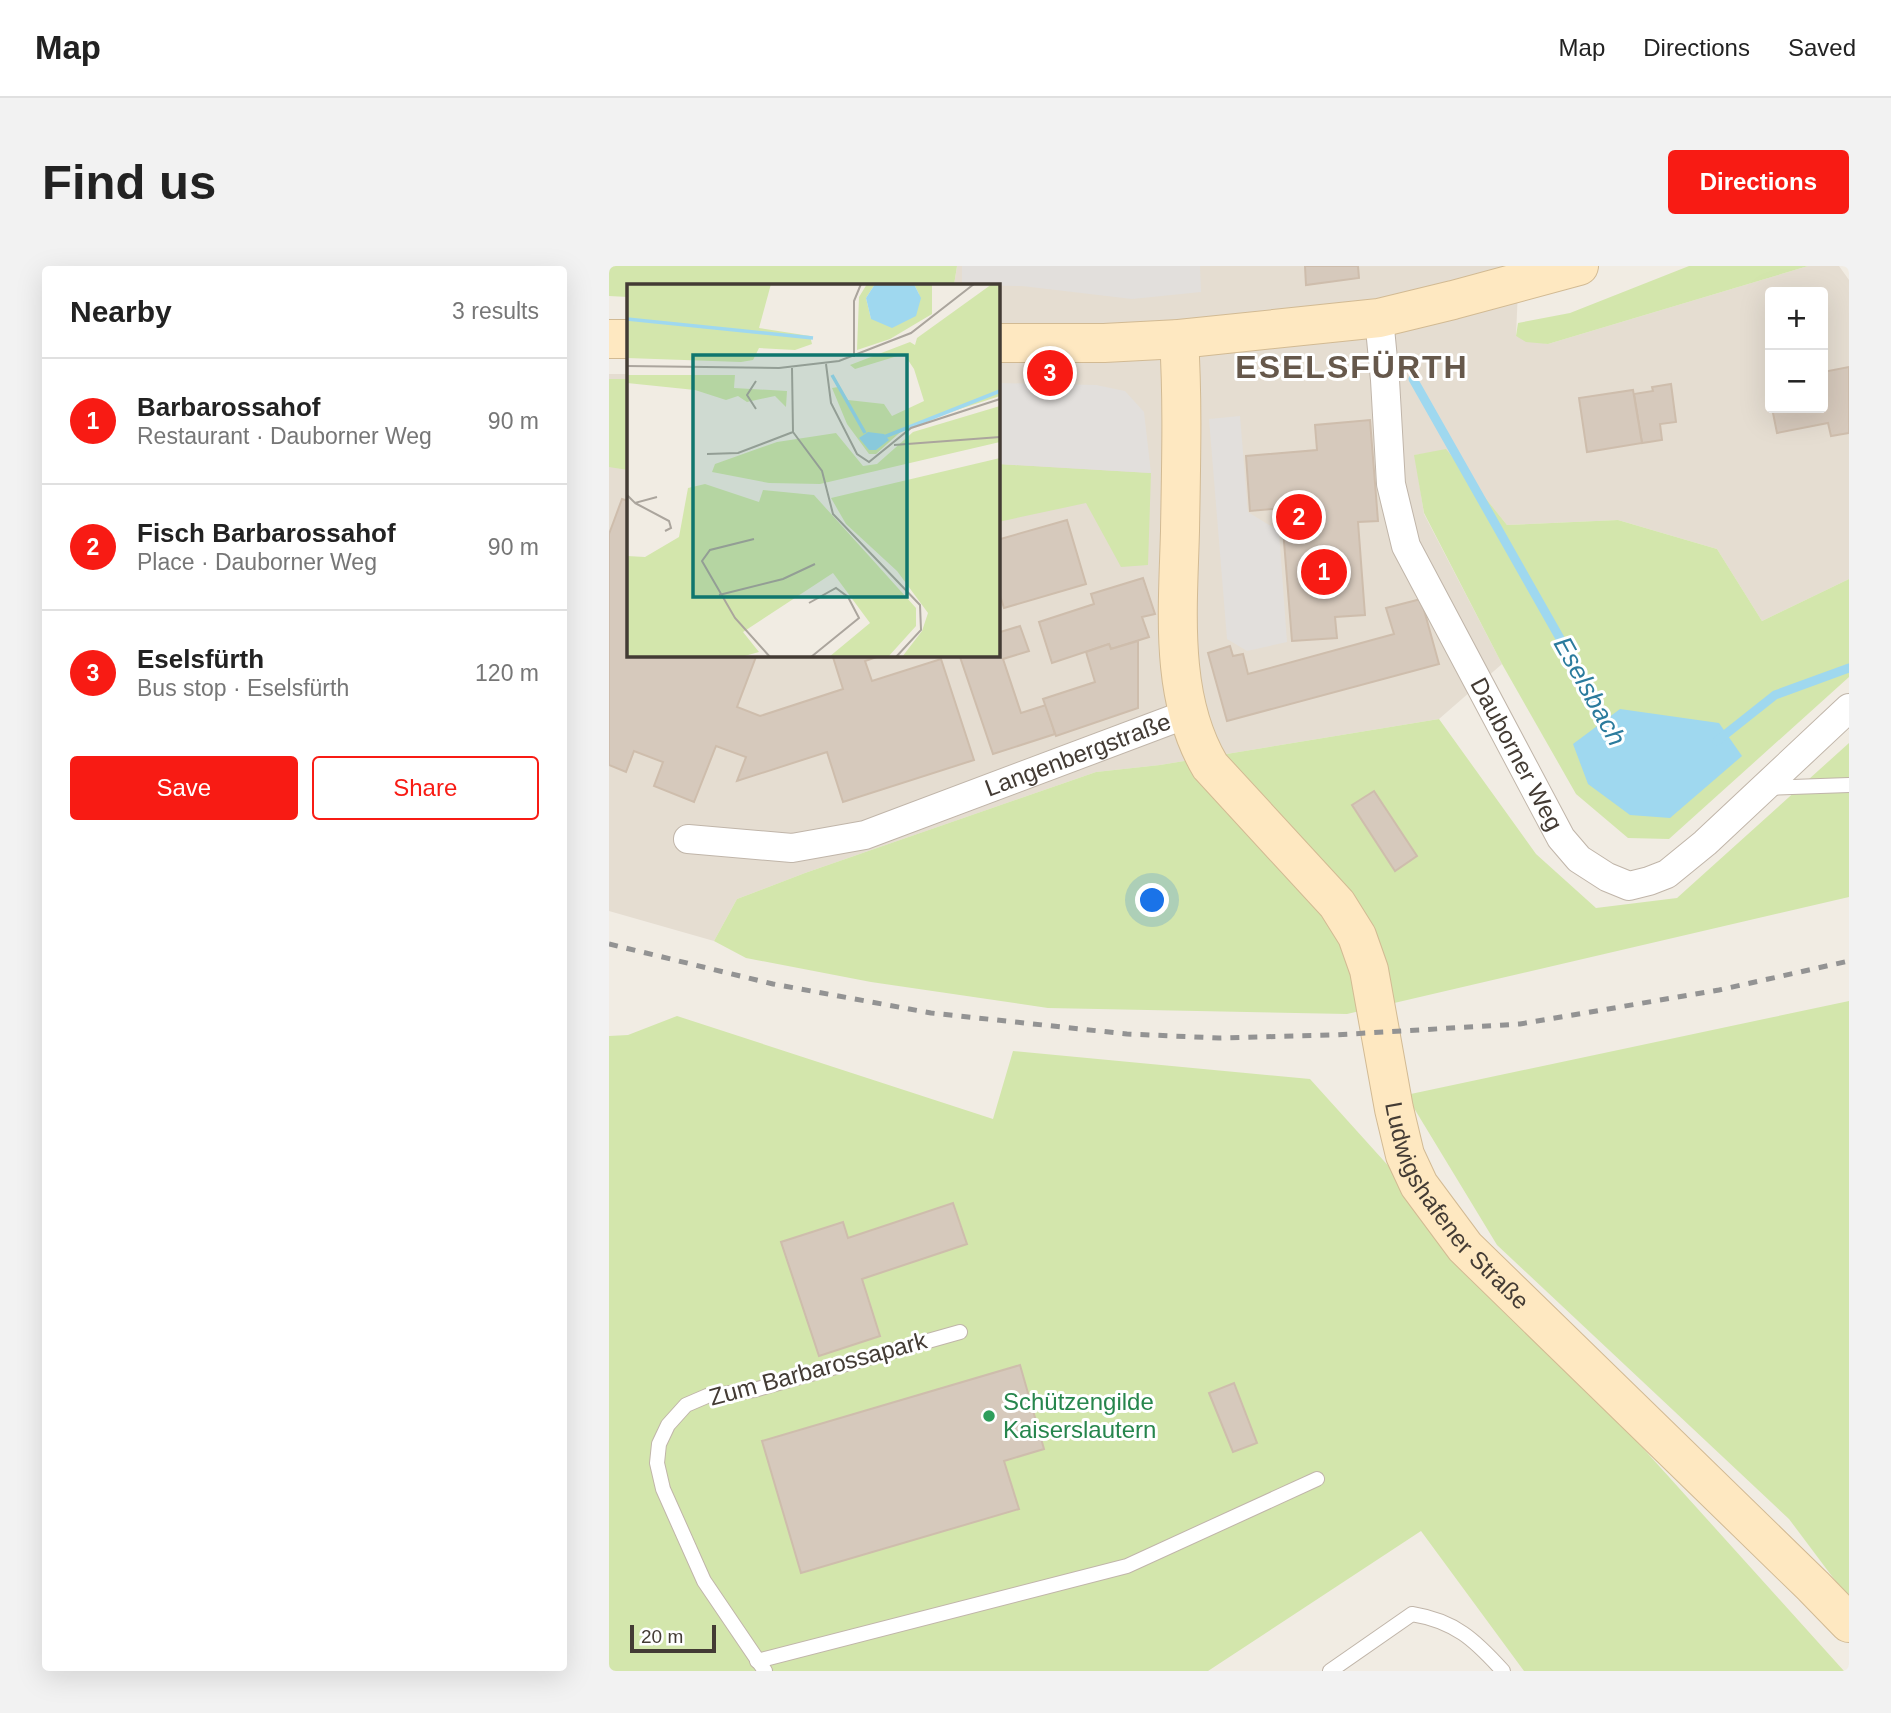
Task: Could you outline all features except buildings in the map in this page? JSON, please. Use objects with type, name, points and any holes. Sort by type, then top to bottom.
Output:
[{"type":"street","points":[[999,343],[1179,339],[1379,317],[1538,272],[1579,266]]},
{"type":"street","name":"Dauborner Weg","points":[[1379,317],[1391,484],[1406,546],[1561,838],[1579,859],[1607,877],[1629,886],[1667,874],[1705,843],[1849,708]]},
{"type":"street","points":[[609,339],[627,339]]},
{"type":"street","name":"Langenbergstraße","points":[[688,839],[792,848],[865,835],[1187,714],[1178,611],[1181,445],[1179,339]]},
{"type":"street","name":"Ludwigshafener Straße","points":[[1187,714],[1198,746],[1210,766],[1336,904],[1357,936],[1369,970],[1405,1155],[1419,1185],[1438,1213],[1465,1247],[1540,1322],[1849,1623]]},
{"type":"lane","points":[[1764,788],[1849,785]]},
{"type":"lane","name":"Zum Barbarossapark","points":[[761,1666],[704,1581],[663,1489],[657,1463],[659,1444],[668,1424],[686,1405],[707,1396],[754,1390],[960,1332]]},
{"type":"lane","points":[[761,1666],[1126,1566],[1317,1479]]},
{"type":"lane","points":[[1330,1671],[1412,1614],[1435,1618],[1459,1629],[1479,1644],[1503,1671]]},
{"type":"shaded area","points":[[957,266],[1519,266],[1516,336],[1548,344],[1808,266],[1839,266],[1849,280],[1849,579],[1762,621],[1717,549],[1618,520],[1507,525],[1446,450],[1415,455],[1424,514],[1502,664],[1439,719],[1160,765],[1096,772],[737,899],[714,941],[609,911],[609,374],[627,374],[627,656],[999,656],[999,284],[954,284]]},
{"type":"shaded area","points":[[962,266],[1200,266],[1201,292],[1132,299],[1022,286],[962,284]]},
{"type":"shaded area","points":[[999,383],[1096,385],[1125,391],[1144,412],[1151,473],[999,464]]},
{"type":"shaded area","points":[[1240,416],[1248,512],[1279,531],[1287,642],[1247,651],[1227,639],[1209,419]]},
{"type":"green space","points":[[609,266],[957,266],[954,284],[627,284],[627,297],[609,296]]},
{"type":"green space","points":[[1689,266],[1808,266],[1548,344],[1526,342],[1516,336],[1518,323],[1570,313]]},
{"type":"green space","points":[[609,379],[627,379],[627,470],[609,467]]},
{"type":"green space","points":[[1446,449],[1507,525],[1618,520],[1717,549],[1762,621],[1849,579],[1849,677],[1669,839],[1628,838],[1576,794],[1502,664],[1424,513],[1414,455]]},
{"type":"green space","points":[[999,464],[1151,473],[1148,565],[1121,567],[1086,503],[999,522]]},
{"type":"green space","points":[[1439,719],[1536,854],[1596,908],[1677,898],[1849,743],[1849,897],[1347,1014],[1048,1008],[871,982],[746,958],[714,941],[737,899],[1096,772],[1160,765]]},
{"type":"green space","points":[[1849,1001],[1849,1599],[1789,1519],[1497,1245],[1406,1095]]},
{"type":"green space","points":[[677,1016],[993,1119],[1013,1051],[1310,1079],[1844,1671],[1524,1671],[1421,1531],[1208,1671],[609,1671],[609,1036],[628,1035]]},
{"type":"water","points":[[1620,709],[1719,723],[1742,756],[1670,818],[1630,815],[1588,784],[1573,744]]},
{"type":"waterway","name":"Eselsbach","points":[[1413,379],[1612,730]]},
{"type":"waterway","name":"Eselsbach","points":[[1717,741],[1775,695],[1849,668]]},
{"type":"railway","points":[[609,944],[773,984],[931,1013],[1127,1034],[1219,1038],[1333,1035],[1520,1024],[1719,990],[1849,961]]},
{"type":"place","name":"Eselsfürth","points":[[1050,373]]},
{"type":"place","name":"Fisch Barbarossahof","points":[[1299,517]]},
{"type":"place","name":"Barbarossahof","points":[[1324,572]]},
{"type":"place","name":"Schützengilde Kaiserslautern","points":[[989,1416]]},
{"type":"district","name":"ESELSFÜRTH","points":[[1352,367]]}]
